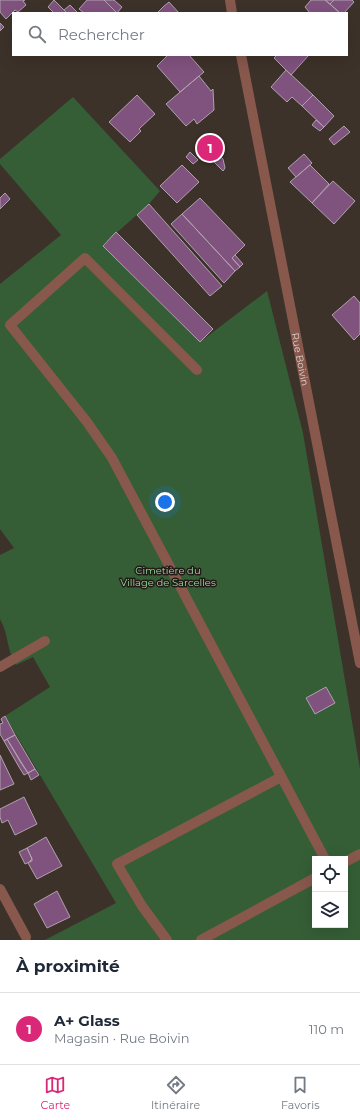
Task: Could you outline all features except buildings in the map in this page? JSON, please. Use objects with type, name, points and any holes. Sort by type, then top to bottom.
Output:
[{"type":"street","points":[[230,0],[232,12]]},
{"type":"street","name":"Rue Boivin","points":[[241,56],[360,663]]},
{"type":"street","points":[[197,370],[85,258],[10,325],[87,422],[112,458],[323,856]]},
{"type":"street","points":[[0,667],[45,641]]},
{"type":"street","points":[[167,940],[142,906],[117,864],[282,777]]},
{"type":"street","points":[[348,860],[360,854]]},
{"type":"street","points":[[201,940],[312,880]]},
{"type":"street","points":[[0,889],[26,937]]},
{"type":"green space","name":"Cimetière du Village de Sarcelles","points":[[73,97],[160,191],[149,204],[103,245],[116,259],[200,342],[267,291],[303,433],[360,769],[360,940],[45,940],[116,903],[5,716],[50,687],[33,657],[16,665],[0,619],[0,555],[14,548],[0,529],[0,284],[61,235],[0,164],[0,159]]},
{"type":"place","name":"A+ Glass","points":[[210,148]]}]
